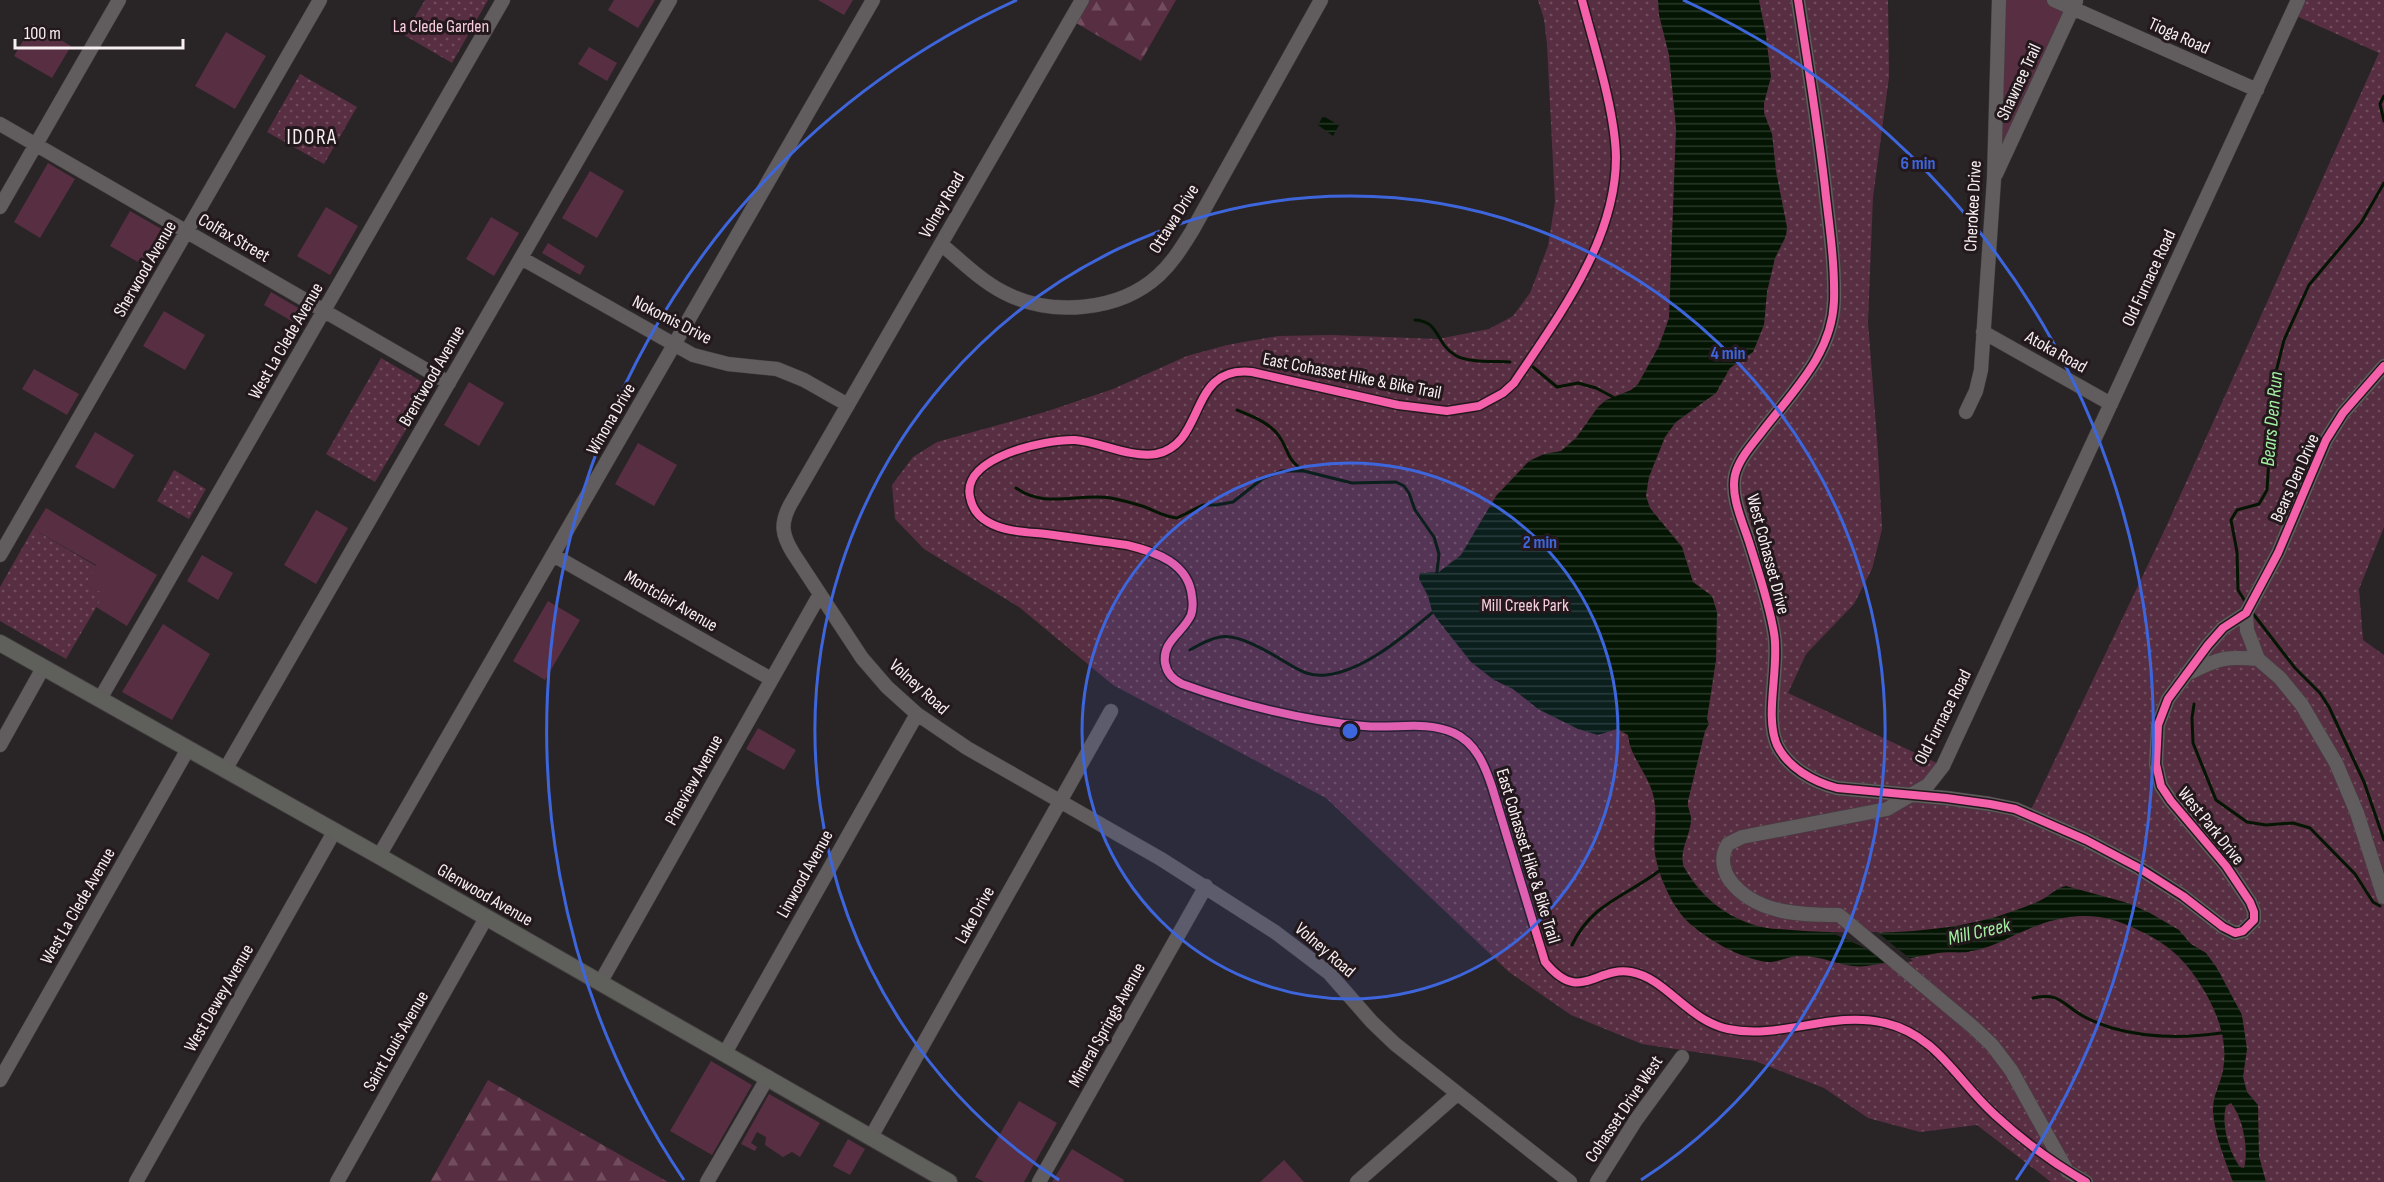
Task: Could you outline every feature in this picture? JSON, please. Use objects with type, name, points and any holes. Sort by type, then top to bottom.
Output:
[{"type":"main road","name":"Glenwood Avenue","points":[[0,643],[379,856],[949,1182]]},
{"type":"street","points":[[0,207],[119,0]]},
{"type":"street","name":"Sherwood Avenue","points":[[0,555],[320,0]]},
{"type":"street","name":"West La Clede Avenue","points":[[100,699],[503,0]]},
{"type":"street","name":"Brentwood Avenue","points":[[225,770],[670,0]]},
{"type":"street","name":"Winona Drive","points":[[379,856],[873,0]]},
{"type":"street","name":"Volney Road","points":[[1083,0],[790,505],[782,526],[786,542],[862,658],[887,687],[916,714],[967,748],[1206,886],[1265,924],[1329,973],[1373,1024],[1457,1094],[1570,1182]]},
{"type":"street","name":"Ottawa Drive","points":[[941,244],[1001,291],[1042,304],[1065,307],[1087,306],[1110,301],[1143,287],[1158,276],[1176,256],[1321,0]]},
{"type":"street","name":"West Cohasset Drive","points":[[1798,0],[1830,229],[1833,316],[1829,333],[1818,357],[1743,457],[1735,477],[1735,487],[1738,505],[1767,601],[1774,635],[1776,656],[1772,716],[1778,748],[1799,770],[1826,785],[1911,795]]},
{"type":"street","name":"Cherokee Drive","points":[[1966,412],[1979,381],[1983,332],[1994,179],[1999,0]]},
{"type":"street","name":"Tioga Road","points":[[2054,0],[2075,4],[2257,90]]},
{"type":"street","name":"Old Furnace Road","points":[[2063,1177],[2002,1057],[1973,1027],[1839,915],[1799,915],[1755,902],[1743,895],[1727,875],[1722,860],[1724,850],[1731,841],[1742,837],[1871,813],[1894,806],[1928,785],[1943,766],[2298,0]]},
{"type":"street","name":"Shawnee Trail","points":[[1994,179],[2075,4]]},
{"type":"street","name":"Colfax Street","points":[[0,124],[449,383]]},
{"type":"street","name":"Nokomis Drive","points":[[521,258],[705,359],[787,372],[848,405]]},
{"type":"street","name":"Atoka Road","points":[[1983,332],[2111,404]]},
{"type":"street","name":"Bears Den Drive","points":[[2247,612],[2271,567],[2326,440],[2343,413],[2384,366]]},
{"type":"street","name":"Montclair Avenue","points":[[554,555],[771,679]]},
{"type":"street","name":"Pineview Avenue","points":[[600,983],[820,594]]},
{"type":"street","points":[[2247,612],[2247,630],[2258,659],[2280,678],[2302,705],[2336,763],[2357,813],[2384,897]]},
{"type":"street","name":"West Park Drive","points":[[1911,795],[1990,804],[2040,818],[2144,870],[2229,931],[2243,931],[2254,920],[2250,902],[2226,866],[2161,786],[2157,772],[2156,739],[2158,724],[2168,699],[2223,628],[2247,612]]},
{"type":"street","name":"West Park Drive","points":[[2190,672],[2219,659],[2237,657],[2258,659]]},
{"type":"street","points":[[0,745],[44,668]]},
{"type":"street","name":"Lake Drive","points":[[871,1137],[1111,711]]},
{"type":"street","name":"Linwood Avenue","points":[[725,1053],[916,714]]},
{"type":"street","name":"West La Clede Avenue","points":[[0,1080],[188,749]]},
{"type":"street","name":"West Dewey Avenue","points":[[136,1182],[334,832]]},
{"type":"street","name":"Mineral Springs Avenue","points":[[1039,1182],[1206,886]]},
{"type":"street","name":"Saint Louis Avenue","points":[[337,1182],[486,918]]},
{"type":"street","name":"Cohasset Drive West","points":[[1597,1182],[1636,1120],[1682,1057]]},
{"type":"street","points":[[707,1182],[768,1077]]},
{"type":"street","points":[[1357,1182],[1457,1094]]},
{"type":"street","points":[[2063,1177],[2086,1182]]},
{"type":"green space","name":"La Clede Garden","points":[[425,0],[488,0],[452,63],[404,35]]},
{"type":"green space","points":[[614,0],[655,0],[638,28],[608,10]]},
{"type":"green space","points":[[818,0],[853,0],[844,15]]},
{"type":"green space","points":[[1082,0],[1176,0],[1141,61],[1071,20]]},
{"type":"green space","name":"Mill Creek Park","points":[[1538,0],[1888,0],[1889,77],[1873,197],[1868,322],[1882,529],[1872,569],[1854,604],[1806,654],[1788,693],[1943,766],[1912,794],[2029,814],[2166,527],[2379,53],[2292,14],[2299,0],[2384,0],[2384,527],[2359,589],[2363,640],[2384,655],[2384,1182],[2051,1182],[1977,1125],[1920,1132],[1868,1118],[1824,1088],[1755,1061],[1642,1044],[1571,1015],[1509,972],[1326,798],[1113,685],[1019,607],[924,549],[895,519],[892,485],[913,457],[937,442],[1045,412],[1113,389],[1187,356],[1227,345],[1278,336],[1331,335],[1438,339],[1489,329],[1513,316],[1530,293],[1548,246],[1555,202],[1547,45],[1544,19]]},
{"type":"green space","points":[[1999,0],[2054,0],[2073,8],[1994,179]]},
{"type":"green space","points":[[33,24],[71,46],[52,78],[14,56]]},
{"type":"green space","points":[[226,32],[266,56],[235,109],[195,86]]},
{"type":"green space","points":[[589,47],[617,63],[607,81],[578,64]]},
{"type":"green space","points":[[300,74],[357,107],[324,164],[267,132]]},
{"type":"green space","points":[[48,163],[75,179],[40,238],[14,222]]},
{"type":"green space","points":[[590,171],[624,191],[597,238],[562,218]]},
{"type":"green space","points":[[326,207],[358,226],[330,275],[297,256]]},
{"type":"green space","points":[[130,211],[165,231],[145,266],[110,246]]},
{"type":"green space","points":[[491,217],[519,233],[494,276],[466,259]]},
{"type":"green space","points":[[548,243],[585,266],[580,275],[542,253]]},
{"type":"green space","points":[[271,292],[307,313],[300,326],[264,305]]},
{"type":"green space","points":[[164,311],[205,335],[185,370],[143,346]]},
{"type":"green space","points":[[381,358],[431,387],[375,482],[326,454]]},
{"type":"green space","points":[[34,369],[79,394],[67,415],[22,389]]},
{"type":"green space","points":[[469,382],[504,403],[479,446],[444,425]]},
{"type":"green space","points":[[95,432],[134,455],[114,489],[75,467]]},
{"type":"green space","points":[[638,443],[677,465],[654,506],[615,484]]},
{"type":"green space","points":[[174,470],[206,489],[189,519],[157,501]]},
{"type":"green space","points":[[46,508],[157,575],[127,626],[96,607],[103,594],[86,584],[96,565],[33,529]]},
{"type":"green space","points":[[316,510],[348,528],[316,584],[284,565]]},
{"type":"green space","points":[[33,529],[96,566],[86,584],[104,594],[66,659],[0,621],[0,587]]},
{"type":"green space","points":[[202,555],[233,573],[218,600],[187,581]]},
{"type":"green space","points":[[548,601],[580,620],[545,680],[513,661]]},
{"type":"green space","points":[[163,624],[210,654],[172,720],[122,692]]},
{"type":"green space","points":[[758,728],[796,750],[784,770],[746,749]]},
{"type":"green space","points":[[711,1061],[752,1085],[712,1155],[670,1131]]},
{"type":"green space","points":[[488,1080],[668,1182],[430,1182]]},
{"type":"green space","points":[[769,1094],[820,1123],[800,1157],[792,1152],[783,1157],[765,1145],[766,1137],[757,1132],[751,1143],[757,1147],[755,1151],[741,1144]]},
{"type":"green space","points":[[1019,1101],[1057,1123],[1024,1182],[984,1182],[975,1177]]},
{"type":"green space","points":[[848,1139],[865,1149],[850,1175],[833,1166]]},
{"type":"green space","points":[[1072,1149],[1124,1180],[1123,1182],[1052,1182]]},
{"type":"green space","points":[[1284,1160],[1304,1182],[1260,1182]]},
{"type":"water","name":"Mill Creek","points":[[1658,0],[1759,0],[1771,77],[1764,103],[1764,113],[1772,134],[1776,171],[1787,227],[1786,236],[1775,258],[1767,292],[1764,325],[1753,352],[1730,368],[1716,393],[1676,422],[1665,437],[1649,477],[1646,496],[1650,508],[1682,547],[1693,582],[1712,596],[1717,612],[1716,660],[1707,719],[1709,724],[1705,731],[1688,801],[1691,819],[1683,855],[1684,867],[1704,894],[1721,909],[1740,920],[1771,928],[1868,933],[1946,927],[1971,923],[2018,910],[2066,886],[2128,903],[2150,913],[2179,930],[2191,944],[2206,953],[2217,968],[2242,1015],[2247,1049],[2243,1077],[2247,1092],[2258,1105],[2259,1156],[2266,1182],[2233,1182],[2218,1139],[2213,1112],[2214,1100],[2223,1070],[2224,1043],[2221,1029],[2211,1002],[2196,978],[2183,961],[2165,945],[2122,923],[2092,916],[2077,916],[2033,927],[1978,950],[1938,953],[1866,966],[1850,966],[1809,956],[1796,956],[1767,962],[1735,952],[1713,940],[1686,920],[1667,891],[1660,875],[1655,853],[1653,796],[1633,753],[1628,735],[1617,729],[1598,735],[1578,729],[1538,709],[1513,689],[1494,680],[1471,662],[1432,611],[1428,596],[1419,579],[1420,573],[1439,572],[1461,555],[1496,496],[1529,461],[1544,454],[1561,451],[1576,438],[1598,407],[1606,400],[1631,390],[1638,384],[1659,346],[1669,318],[1676,128],[1669,55],[1659,15]],"holes":[[[2231,1103],[2242,1125],[2245,1143],[2244,1168],[2240,1167],[2232,1154],[2225,1130],[2226,1106]]]},
{"type":"water","points":[[1323,116],[1339,125],[1333,136],[1318,125]]},
{"type":"pier","points":[[1877,932],[1913,961],[1889,965],[1865,948],[1832,933]]},
{"type":"waterway","name":"Bears Den Run","points":[[2384,96],[2380,104],[2384,121]]},
{"type":"waterway","name":"Bears Den Run","points":[[2246,603],[2238,590],[2237,552],[2231,520],[2237,510],[2259,504],[2267,490],[2274,380],[2284,340],[2309,285],[2361,223],[2384,183]]},
{"type":"waterway","points":[[1415,320],[1429,324],[1444,345],[1460,358],[1510,362]]},
{"type":"waterway","points":[[1533,367],[1557,387],[1578,383],[1596,388],[1613,397]]},
{"type":"waterway","points":[[1237,410],[1271,427],[1279,436],[1291,458],[1304,471]]},
{"type":"waterway","points":[[1016,488],[1038,498],[1111,498],[1177,518],[1203,505],[1233,502],[1262,479],[1282,471],[1304,471],[1352,483],[1396,482],[1404,486],[1409,493],[1415,510],[1434,537],[1439,554],[1437,572]]},
{"type":"waterway","name":"Bears Den Run","points":[[2251,611],[2295,668],[2320,693],[2329,707],[2364,782],[2384,840]]},
{"type":"waterway","points":[[1190,650],[1216,638],[1236,638],[1264,650],[1301,671],[1326,675],[1355,667],[1369,660],[1432,613]]},
{"type":"waterway","points":[[2194,704],[2193,743],[2216,800],[2247,822],[2266,825],[2293,823],[2310,828],[2355,874],[2373,902],[2380,906]]},
{"type":"waterway","points":[[1572,945],[1589,919],[1599,910],[1659,871]]},
{"type":"waterway","points":[[2033,998],[2053,997],[2090,1020],[2139,1034],[2194,1036],[2221,1033]]},
{"type":"cycle path","name":"East Cohasset Hike & Bike Trail","points":[[1582,0],[1612,119],[1616,157],[1613,188],[1606,218],[1582,277],[1549,332],[1514,383],[1503,393],[1479,406],[1447,411],[1398,405],[1252,372],[1231,373],[1217,380],[1207,392],[1192,422],[1172,447],[1156,454],[1146,455],[1075,440],[1027,447],[1008,453],[979,471],[971,483],[972,505],[985,520],[1002,528],[1127,545],[1149,551],[1178,567],[1190,585],[1192,608],[1191,615],[1167,649],[1165,663],[1171,676],[1182,684],[1248,705],[1295,716],[1375,727],[1432,727],[1462,737],[1479,756],[1486,771],[1545,962],[1557,975],[1568,981],[1578,982],[1618,972],[1631,972],[1644,976],[1700,1017],[1728,1029],[1767,1031],[1846,1020],[1885,1023],[1903,1029],[1919,1038],[1946,1061],[1982,1102],[2016,1134],[2086,1182]]},
{"type":"cycle path","points":[[1798,0],[1831,236],[1834,288],[1832,320],[1826,339],[1808,372],[1739,464],[1735,475],[1734,492],[1764,589],[1774,633],[1773,733],[1782,753],[1802,773],[1837,788],[1946,798],[2015,809],[2086,840],[2139,868],[2183,896],[2223,927],[2235,933],[2243,931],[2254,920],[2250,902],[2226,866],[2161,786],[2156,764],[2158,725],[2168,699],[2208,645],[2223,628],[2246,613],[2278,553],[2326,440],[2343,413],[2384,366]]},
{"type":"district","name":"IDORA","points":[[312,137]]}]
